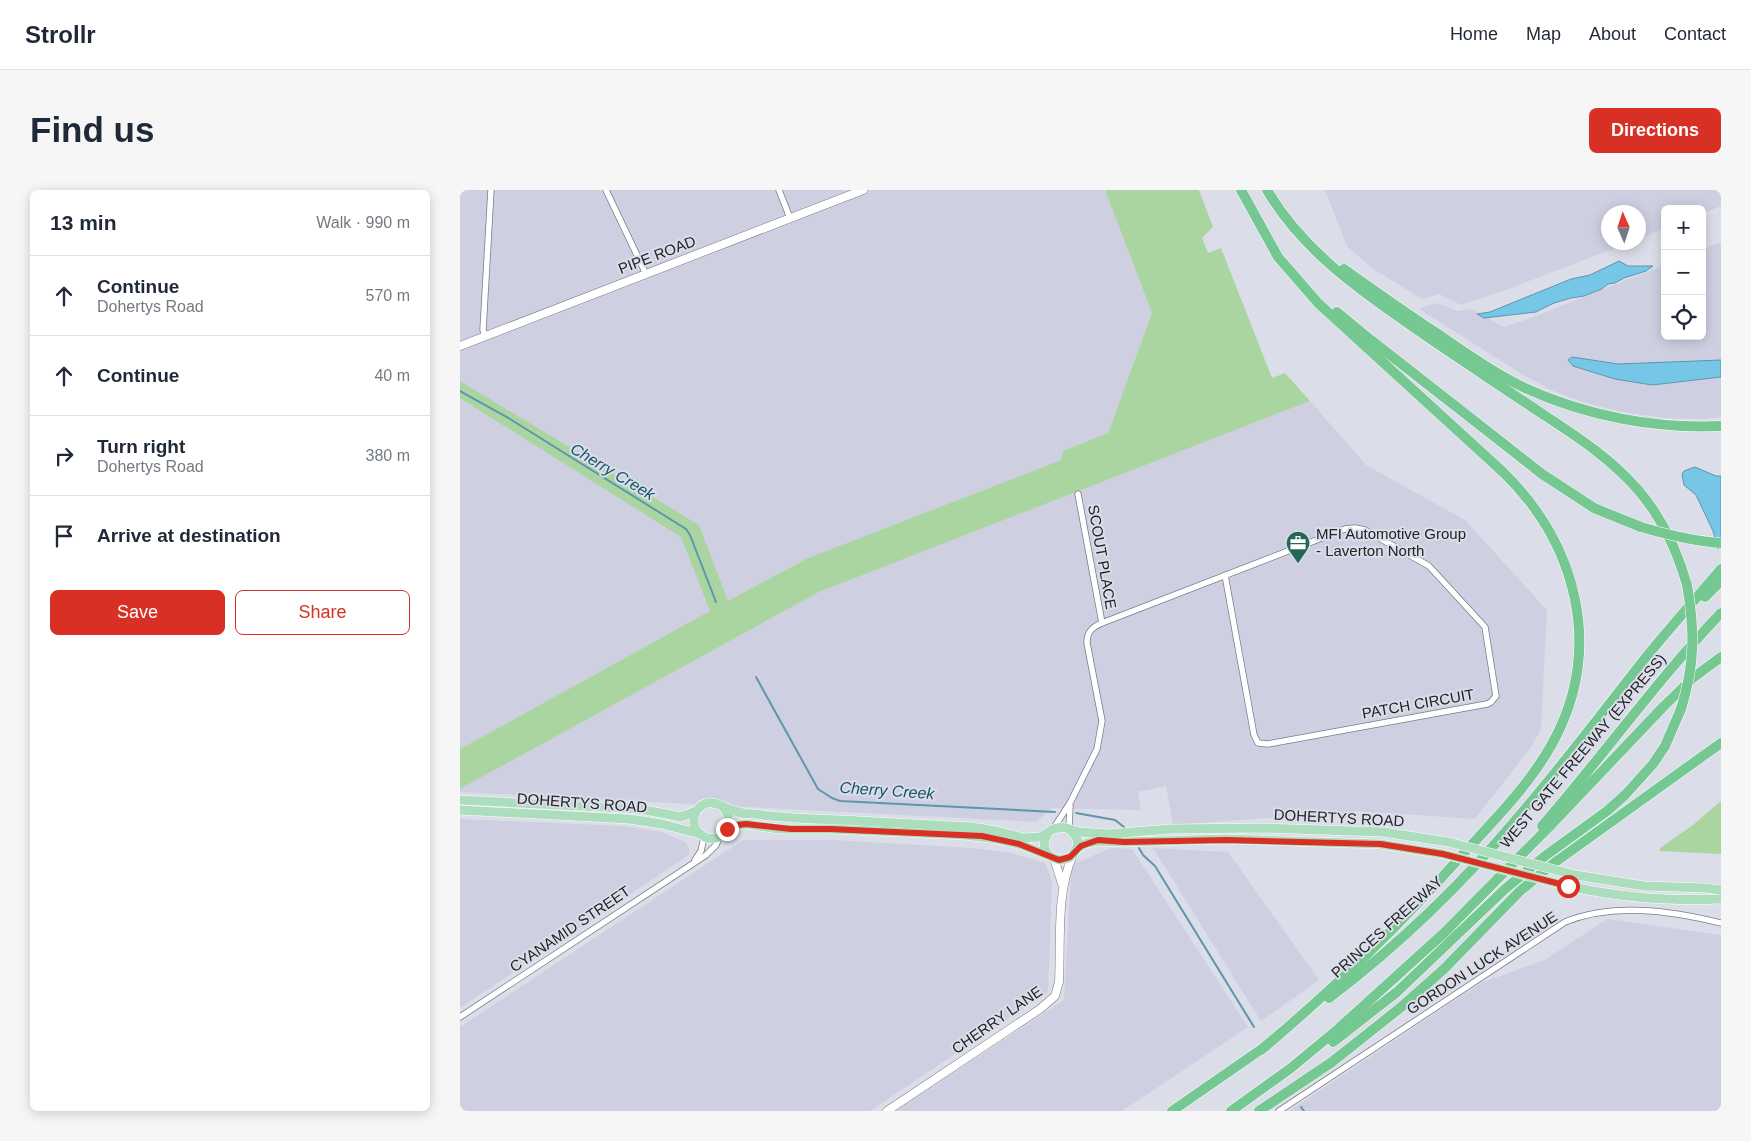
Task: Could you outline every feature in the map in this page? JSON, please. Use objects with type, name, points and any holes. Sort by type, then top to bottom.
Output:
[{"type":"highway","points":[[1241,190],[1278,256],[1318,303],[1503,472],[1534,507],[1548,527],[1566,564],[1574,588],[1578,610],[1579,634],[1579,657],[1570,703],[1562,725],[1551,745],[1526,782],[1434,886],[1399,922],[1317,1002],[1262,1050]]},
{"type":"highway","points":[[1232,1111],[1307,1062],[1390,998],[1424,968],[1505,888],[1625,795],[1653,764],[1665,746],[1682,709],[1689,685],[1693,644],[1690,603],[1680,562],[1663,525],[1626,476],[1557,423],[1457,359],[1333,268],[1277,207],[1267,190]]},
{"type":"highway","points":[[1277,207],[1339,264],[1371,288],[1464,352],[1526,388],[1585,409],[1620,418],[1669,426],[1721,426]]},
{"type":"highway","points":[[1258,220],[1282,254],[1329,304],[1370,340],[1542,474],[1594,508],[1641,527],[1668,535],[1721,543]]},
{"type":"highway","points":[[1645,659],[1721,569]]},
{"type":"highway","name":"WEST GATE FREEWAY (EXPRESS)","points":[[1645,659],[1721,581]]},
{"type":"highway","name":"WEST GATE FREEWAY (EXPRESS)","points":[[1469,909],[1592,767],[1683,654],[1721,613]]},
{"type":"highway","points":[[1232,1111],[1291,1068],[1338,1029],[1469,909],[1664,706],[1694,677],[1721,657]]},
{"type":"highway","name":"PRINCES FREEWAY","points":[[1172,1111],[1262,1050],[1386,952],[1466,875],[1526,809],[1645,659]]},
{"type":"highway","points":[[1259,1111],[1332,1062],[1400,1008],[1444,969],[1520,891],[1554,863],[1721,742]]},
{"type":"main road","name":"DOHERTYS ROAD","points":[[460,800],[640,809],[681,817],[696,812]]},
{"type":"main road","points":[[708,803],[713,803],[734,811],[756,815],[972,827],[1023,838],[1040,836],[1062,827],[1070,829],[1076,836],[1075,852],[1065,859],[1052,857],[1019,844],[965,835],[791,829],[746,824],[737,825],[715,838],[702,835],[694,826],[696,812],[708,803]]},
{"type":"main road","points":[[722,806],[726,810],[729,820],[724,833]]},
{"type":"main road","name":"DOHERTYS ROAD","points":[[460,810],[629,819],[662,824],[702,835]]},
{"type":"main road","name":"DOHERTYS ROAD","points":[[1070,829],[1094,834],[1211,828],[1383,832],[1448,842],[1575,875],[1644,886],[1721,890]]},
{"type":"main road","points":[[1051,830],[1046,836],[1044,846],[1052,857]]},
{"type":"main road","name":"DOHERTYS ROAD","points":[[1075,852],[1087,842],[1098,840],[1124,842],[1226,840],[1380,844],[1443,854],[1598,892],[1642,899],[1721,899]]},
{"type":"street","points":[[486,336],[483,330],[491,190]]},
{"type":"street","points":[[606,190],[646,274]]},
{"type":"street","points":[[779,190],[790,218]]},
{"type":"street","name":"PIPE ROAD","points":[[460,346],[863,190]]},
{"type":"street","name":"SCOUT PLACE","points":[[1078,494],[1102,623]]},
{"type":"street","name":"PATCH CIRCUIT","points":[[1051,830],[1070,803],[1098,749],[1102,721],[1087,637],[1091,628],[1225,575],[1345,529],[1365,530],[1429,566],[1485,627],[1496,690],[1494,700],[1487,704],[1468,708],[1268,744],[1258,743],[1254,735],[1225,575]]},
{"type":"street","name":"PATCH CIRCUIT","points":[[1070,803],[1070,829]]},
{"type":"street","name":"CYANAMID STREET","points":[[460,1017],[712,850],[724,833]]},
{"type":"street","points":[[694,862],[701,851],[702,835]]},
{"type":"street","name":"CHERRY LANE","points":[[887,1111],[1040,1009],[1055,996],[1059,982],[1062,886],[1068,866],[1075,852]]},
{"type":"street","name":"CHERRY LANE","points":[[1052,857],[1062,886]]},
{"type":"street","name":"GORDON LUCK AVENUE","points":[[1279,1111],[1565,922],[1593,913],[1622,910],[1677,915],[1721,923]]},
{"type":"shaded area","points":[[460,190],[1105,190],[1152,313],[1108,433],[1063,451],[1061,460],[798,563],[460,749]]},
{"type":"shaded area","points":[[1325,190],[1721,190],[1721,206],[1706,212],[1706,205],[1661,205],[1661,230],[1646,236],[1646,205],[1601,205],[1601,250],[1610,250],[1506,290],[1461,305],[1439,294],[1422,299],[1372,268],[1347,246]]},
{"type":"shaded area","points":[[1721,242],[1721,417],[1699,419],[1665,418],[1623,412],[1586,403],[1551,390],[1522,374],[1419,309],[1435,303],[1457,311],[1471,309],[1504,327],[1661,267],[1661,340],[1706,340],[1706,248]]},
{"type":"shaded area","points":[[1310,401],[1366,465],[1465,520],[1547,610],[1541,729],[1531,747],[1475,819],[1357,811],[1173,825],[1166,786],[1138,792],[1141,810],[1052,808],[1036,822],[460,792],[460,789],[819,592]]},
{"type":"shaded area","points":[[460,819],[624,826],[662,832],[685,842],[689,848],[689,855],[460,1008]]},
{"type":"shaded area","points":[[743,840],[833,840],[972,848],[1011,853],[1045,863],[1052,882],[1048,992],[870,1111],[460,1111],[460,1027]]},
{"type":"shaded area","points":[[1111,848],[1132,849],[1248,1027],[1122,1111],[896,1111],[1064,1000],[1071,872],[1074,864]]},
{"type":"shaded area","points":[[1153,848],[1228,852],[1319,980],[1261,1021]]},
{"type":"shaded area","points":[[1607,919],[1721,935],[1721,1111],[1289,1111],[1481,983],[1545,960]]},
{"type":"green space","points":[[1105,190],[1199,190],[1213,227],[1202,238],[1208,253],[1221,248],[1272,378],[1285,373],[1310,401],[819,592],[460,789],[460,749],[710,611],[681,537],[460,398],[460,381],[699,525],[728,601],[806,559],[1061,460],[1063,451],[1108,433],[1152,313]]},
{"type":"green space","points":[[1721,801],[1721,854],[1660,851],[1660,848],[1693,825]]},
{"type":"water","points":[[1619,261],[1628,266],[1653,266],[1646,271],[1608,284],[1602,289],[1584,296],[1554,303],[1536,312],[1484,318],[1477,314],[1490,312],[1571,279],[1590,275]]},
{"type":"water","points":[[1572,357],[1618,364],[1721,360],[1721,377],[1652,385],[1615,379],[1573,366],[1568,360]]},
{"type":"water","points":[[1695,467],[1716,476],[1721,476],[1721,545],[1718,549],[1713,531],[1696,495],[1684,485],[1682,474],[1684,471]]},
{"type":"waterway","name":"Cherry Creek","points":[[460,391],[510,419],[686,529],[716,602]]},
{"type":"waterway","name":"Cherry Creek","points":[[756,677],[818,789],[832,798],[840,801],[1055,812]]},
{"type":"waterway","name":"Cherry Creek","points":[[1076,813],[1115,820],[1124,827]]},
{"type":"waterway","name":"Cherry Creek","points":[[1139,848],[1143,855],[1155,866],[1254,1027]]},
{"type":"waterway","name":"Cherry Creek","points":[[1301,1107],[1304,1111]]},
{"type":"place","name":"MFI Automotive Group - Laverton North","points":[[1298,564]]},
{"type":"route","points":[[727,829],[746,824],[779,829],[830,829],[982,836],[1019,844],[1059,860],[1070,857],[1076,849],[1087,842],[1098,840],[1124,842],[1186,839],[1380,844],[1443,854],[1568,886]]}]
